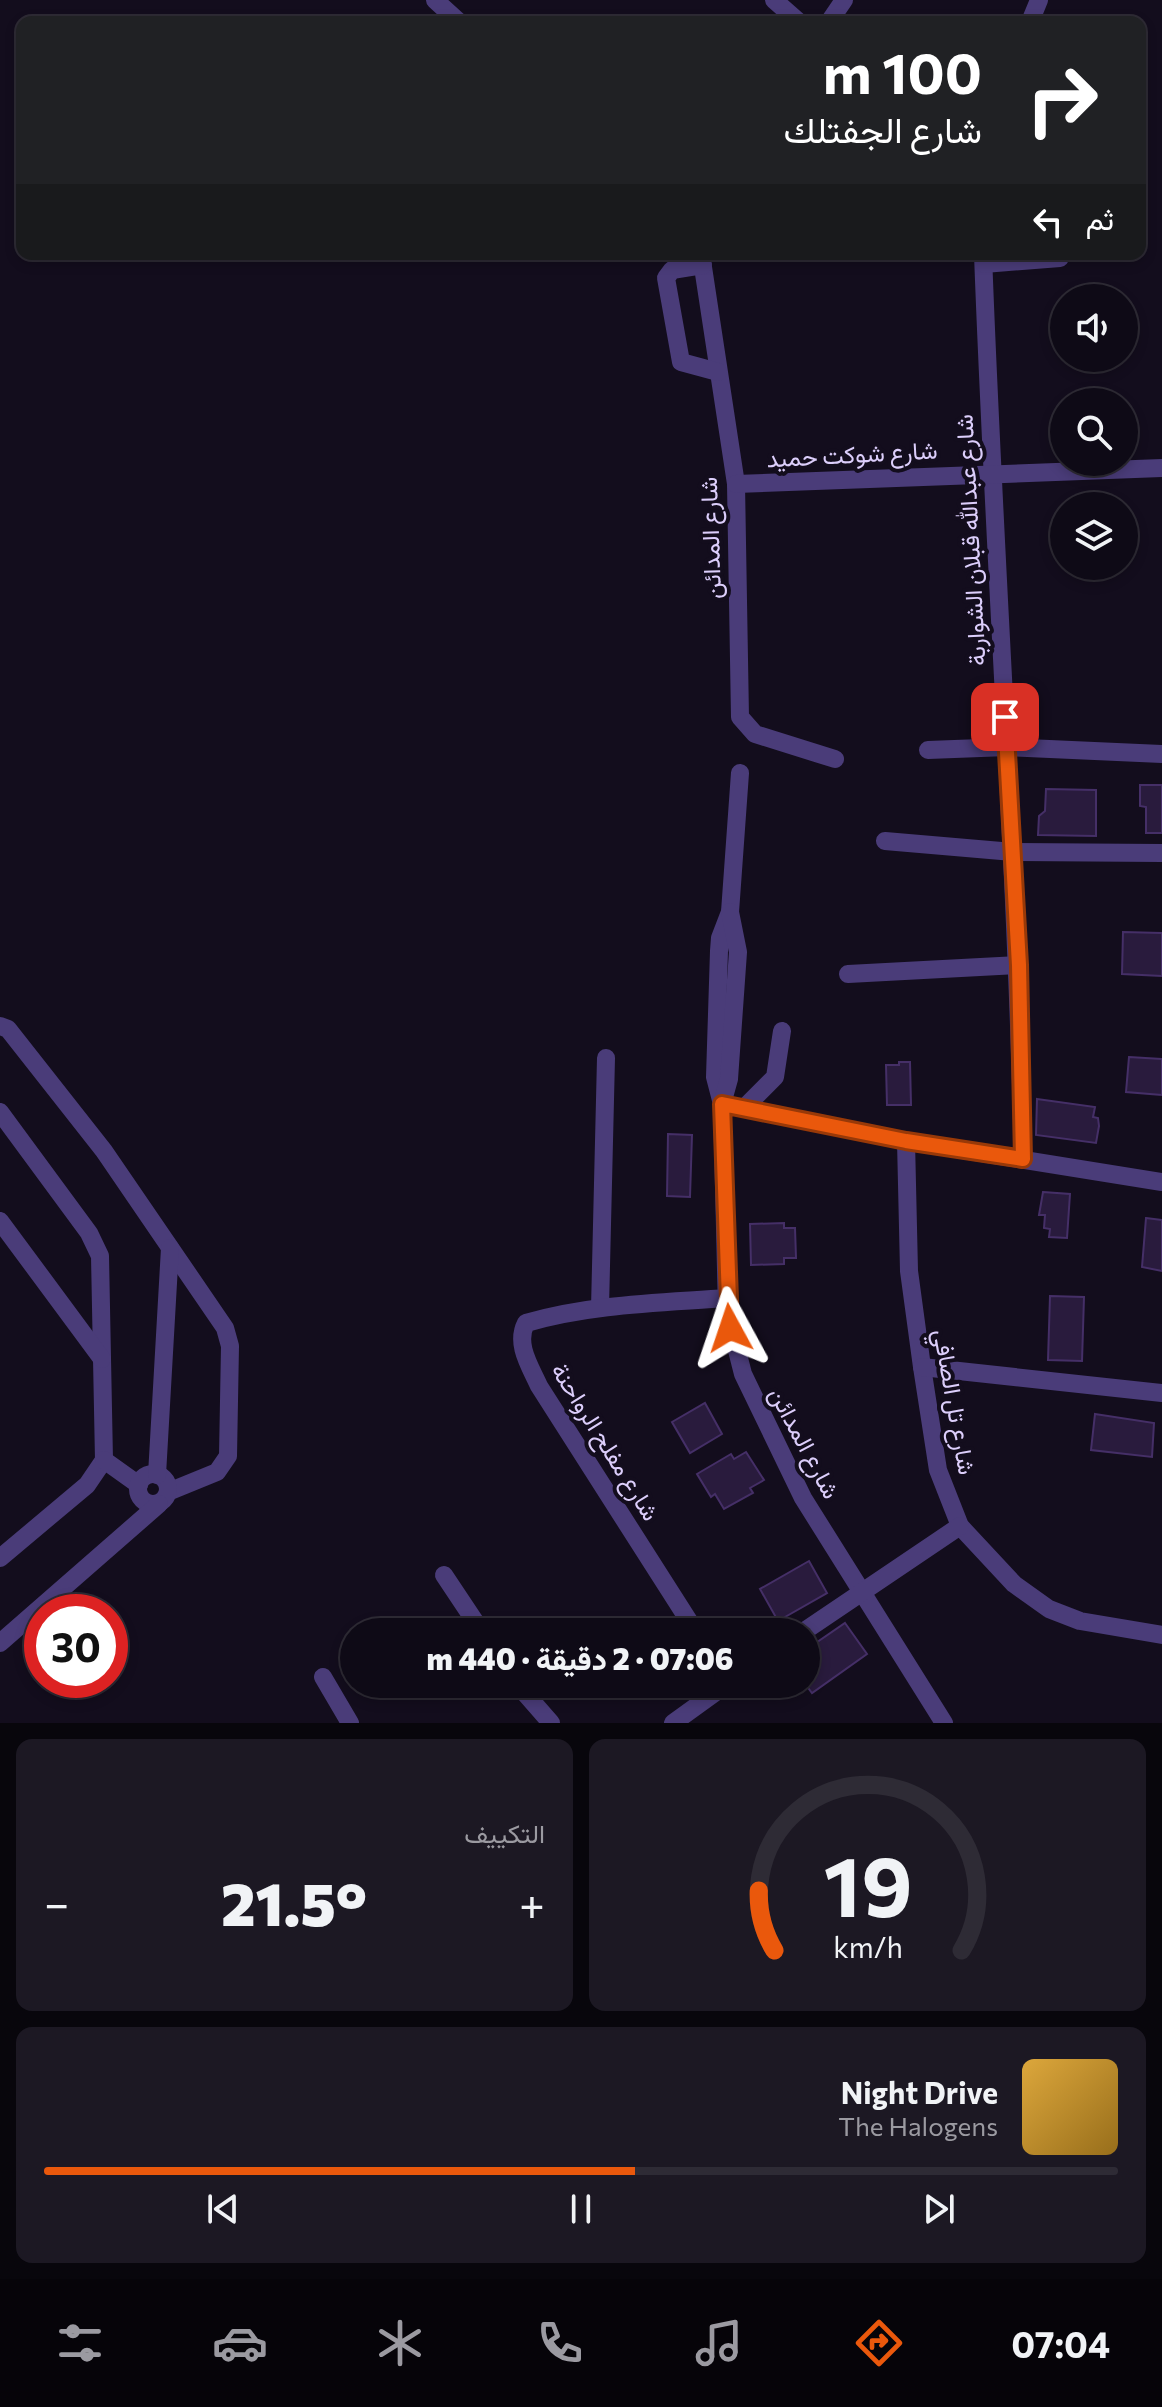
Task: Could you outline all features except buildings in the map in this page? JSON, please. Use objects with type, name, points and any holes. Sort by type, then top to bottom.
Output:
[{"type":"street","points":[[435,0],[452,16]]},
{"type":"street","points":[[774,0],[792,16]]},
{"type":"street","points":[[702,260],[672,270],[666,278],[681,362],[718,372]]},
{"type":"street","name":"شارع المدائن","points":[[702,260],[736,484],[740,717],[755,734],[835,759]]},
{"type":"street","name":"شارع عبدالله قبلان الشواربة","points":[[984,260],[990,473],[1019,965],[1023,1159]]},
{"type":"street","name":"شارع شوكت حميد","points":[[736,484],[1162,468]]},
{"type":"street","points":[[928,750],[1007,747],[1162,754]]},
{"type":"street","name":"شارع المدائن","points":[[740,773],[730,912],[738,952],[729,1079],[722,1104],[730,1328],[750,1394],[803,1498],[944,1723]]},
{"type":"street","points":[[885,841],[1013,852],[1162,853]]},
{"type":"street","points":[[848,974],[1019,965]]},
{"type":"street","points":[[0,1026],[8,1029],[104,1151],[225,1328],[230,1346],[228,1456],[217,1472],[164,1498],[0,1643]]},
{"type":"street","points":[[744,1108],[775,1077],[782,1031]]},
{"type":"street","points":[[600,1308],[606,1058]]},
{"type":"street","points":[[722,1104],[906,1141],[1162,1182]]},
{"type":"street","points":[[0,1112],[96,1245],[101,1271],[104,1460],[87,1485],[0,1558]]},
{"type":"street","name":"شارع تل الصافي","points":[[906,1141],[909,1271],[922,1367],[938,1470],[960,1526],[1014,1584],[1049,1609],[1080,1621],[1162,1635]]},
{"type":"street","points":[[0,1221],[102,1359]]},
{"type":"street","points":[[157,1475],[170,1248]]},
{"type":"street","name":"شارع مفلح الرواحنة","points":[[687,1618],[539,1386],[522,1346],[521,1333],[526,1323],[551,1315],[727,1298]]},
{"type":"street","points":[[922,1367],[1162,1393]]},
{"type":"street","points":[[104,1460],[139,1485]]},
{"type":"street","points":[[150,1474],[157,1475],[166,1481],[164,1498],[144,1501],[139,1494],[139,1485],[150,1474]]},
{"type":"street","points":[[820,1620],[960,1526]]},
{"type":"street","points":[[444,1575],[473,1618]]},
{"type":"street","points":[[323,1677],[348,1722]]},
{"type":"street","points":[[529,1698],[551,1723]]},
{"type":"street","points":[[673,1723],[708,1698]]},
{"type":"route","points":[[730,1328],[722,1104],[906,1141],[1023,1159],[1019,965],[1005,717]]}]
